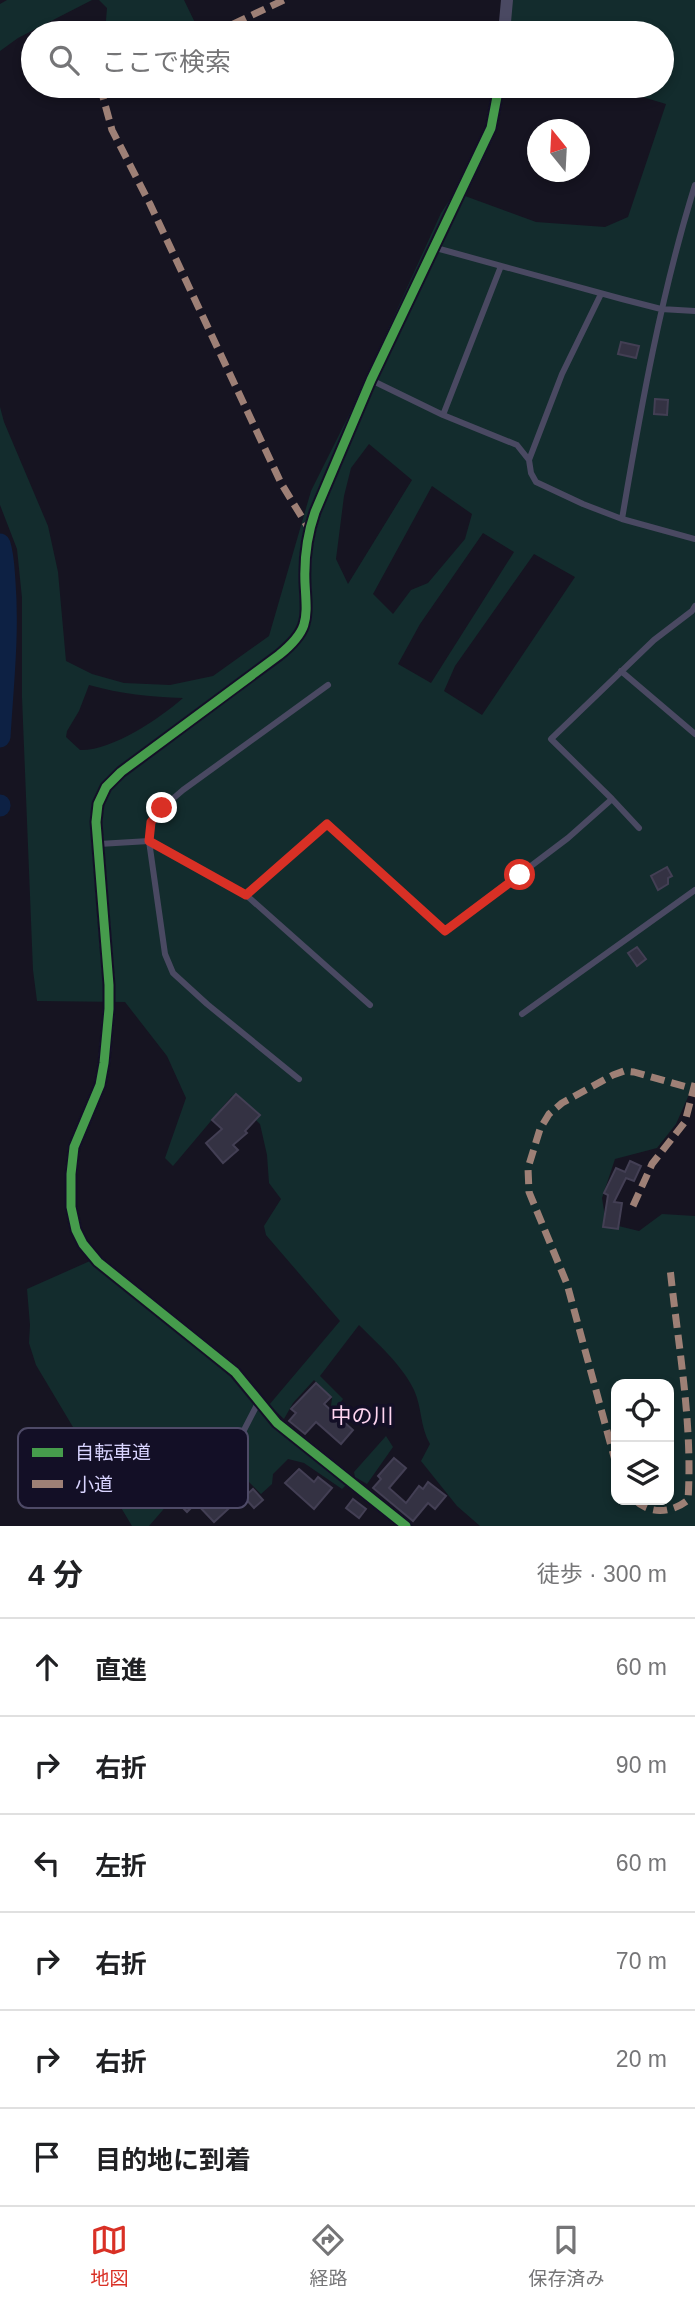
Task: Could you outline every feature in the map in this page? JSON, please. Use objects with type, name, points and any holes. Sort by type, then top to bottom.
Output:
[{"type":"street","points":[[505,21],[507,0]]},
{"type":"street","points":[[406,1526],[277,1423],[235,1372],[98,1262],[83,1244],[76,1230],[71,1207],[71,1174],[74,1147],[100,1085],[109,1009],[97,844],[97,804],[106,786],[165,737],[279,655],[299,635],[306,622],[308,607],[305,582],[309,529],[336,458],[371,380],[491,128],[497,98]]},
{"type":"lane","points":[[622,519],[662,309],[695,185]]},
{"type":"lane","points":[[436,248],[662,309],[695,311]]},
{"type":"lane","points":[[443,415],[500,266]]},
{"type":"lane","points":[[601,294],[562,374],[529,460],[531,473],[536,482],[622,519],[695,540]]},
{"type":"lane","points":[[371,380],[443,415],[517,445],[529,460]]},
{"type":"lane","points":[[639,828],[551,739],[621,671],[695,606]]},
{"type":"lane","points":[[621,671],[695,734]]},
{"type":"lane","points":[[299,1079],[207,1004],[173,972],[165,954],[149,841],[151,822],[162,808],[328,685]]},
{"type":"lane","points":[[246,895],[327,824],[445,931],[568,838],[612,799]]},
{"type":"lane","points":[[97,844],[149,841],[246,895],[370,1004]]},
{"type":"lane","points":[[522,1014],[695,890]]},
{"type":"lane","points":[[245,1428],[259,1401]]},
{"type":"green space","points":[[7,0],[92,0],[51,21],[21,21],[21,36],[0,51],[0,4]]},
{"type":"green space","points":[[99,0],[184,0],[194,21],[106,21],[107,8]]},
{"type":"green space","points":[[511,0],[695,0],[695,1081],[676,1124],[657,1148],[615,1159],[602,1198],[606,1223],[639,1231],[662,1214],[695,1216],[695,1526],[480,1526],[457,1506],[421,1461],[430,1444],[414,1390],[396,1363],[359,1325],[320,1376],[343,1399],[335,1410],[331,1406],[332,1398],[314,1380],[293,1403],[284,1419],[269,1405],[340,1321],[266,1235],[264,1226],[281,1199],[269,1183],[267,1155],[260,1124],[232,1096],[173,1166],[165,1158],[186,1098],[167,1056],[125,1002],[37,1001],[33,970],[22,697],[22,598],[17,549],[0,505],[0,407],[48,526],[58,572],[66,661],[92,674],[124,683],[170,685],[213,676],[269,636],[311,491],[449,201],[465,196],[536,222],[605,227],[628,217],[666,104],[646,98],[674,98],[674,21],[510,21]],"holes":[[[369,444],[412,480],[348,584],[336,559],[344,496],[351,468]],[[432,486],[472,514],[465,539],[428,583],[411,590],[393,614],[373,594]],[[483,533],[514,552],[431,683],[398,664],[420,624]],[[534,554],[575,577],[482,715],[444,691],[455,666]],[[89,685],[113,691],[183,698],[148,724],[120,740],[93,749],[80,750],[66,737]]]},
{"type":"green space","points":[[90,1261],[231,1377],[258,1406],[346,1485],[342,1489],[304,1463],[288,1459],[273,1474],[272,1484],[261,1494],[248,1481],[248,1428],[74,1428],[36,1365],[29,1343],[27,1289]]},
{"type":"green space","points":[[386,1436],[393,1447],[367,1484],[355,1477],[354,1472]]},
{"type":"green space","points":[[121,1508],[165,1508],[149,1526],[132,1526]]},
{"type":"building","points":[[621,342],[639,346],[636,358],[618,354]]},
{"type":"building","points":[[655,399],[668,400],[667,415],[654,414]]},
{"type":"building","points":[[667,867],[672,876],[668,878],[668,884],[658,890],[651,876]]},
{"type":"building","points":[[637,947],[646,959],[637,966],[628,953]]},
{"type":"building","points":[[236,1094],[260,1115],[245,1131],[247,1133],[233,1145],[238,1150],[223,1163],[206,1143],[222,1129],[212,1120]]},
{"type":"building","points":[[630,1161],[641,1166],[634,1181],[626,1178],[614,1202],[622,1203],[618,1229],[603,1227],[608,1195],[604,1193],[616,1168],[625,1172]]},
{"type":"building","points":[[316,1383],[331,1397],[324,1404],[353,1430],[341,1444],[316,1422],[305,1434],[289,1421],[296,1413],[291,1409]]},
{"type":"building","points":[[394,1458],[406,1468],[389,1488],[406,1503],[419,1486],[423,1489],[428,1482],[446,1496],[435,1509],[428,1503],[413,1521],[373,1488],[381,1479],[378,1476]]},
{"type":"building","points":[[299,1469],[314,1482],[318,1477],[332,1488],[314,1509],[285,1483]]},
{"type":"building","points":[[253,1489],[263,1500],[254,1508],[248,1501],[248,1493]]},
{"type":"building","points":[[353,1499],[366,1509],[359,1518],[346,1508]]},
{"type":"building","points":[[201,1508],[229,1508],[214,1522]]},
{"type":"waterway","points":[[0,544],[6,601],[0,737]]},
{"type":"marked path","points":[[239,21],[284,0]]},
{"type":"marked path","points":[[103,98],[112,130],[150,204],[281,483],[309,529]]},
{"type":"marked path","points":[[611,1446],[567,1284],[529,1192],[528,1168],[540,1129],[549,1114],[562,1103],[613,1075],[624,1071],[634,1072],[694,1089]]},
{"type":"marked path","points":[[633,1206],[652,1164],[685,1122],[695,1083]]},
{"type":"marked path","points":[[641,1505],[654,1510],[668,1510],[688,1500],[687,1413],[670,1268]]},
{"type":"cycle path","points":[[406,1526],[277,1423],[235,1372],[98,1262],[83,1244],[76,1230],[71,1207],[71,1174],[74,1147],[100,1085],[109,1009],[96,822],[98,804],[106,787],[121,772],[279,655],[301,631],[306,615],[307,547],[315,512],[371,380],[491,128],[497,98]]},
{"type":"district","name":"中の川","points":[[362,1416]]},
{"type":"route","points":[[162,808],[151,822],[149,841],[246,895],[327,824],[445,931],[520,875]]}]
